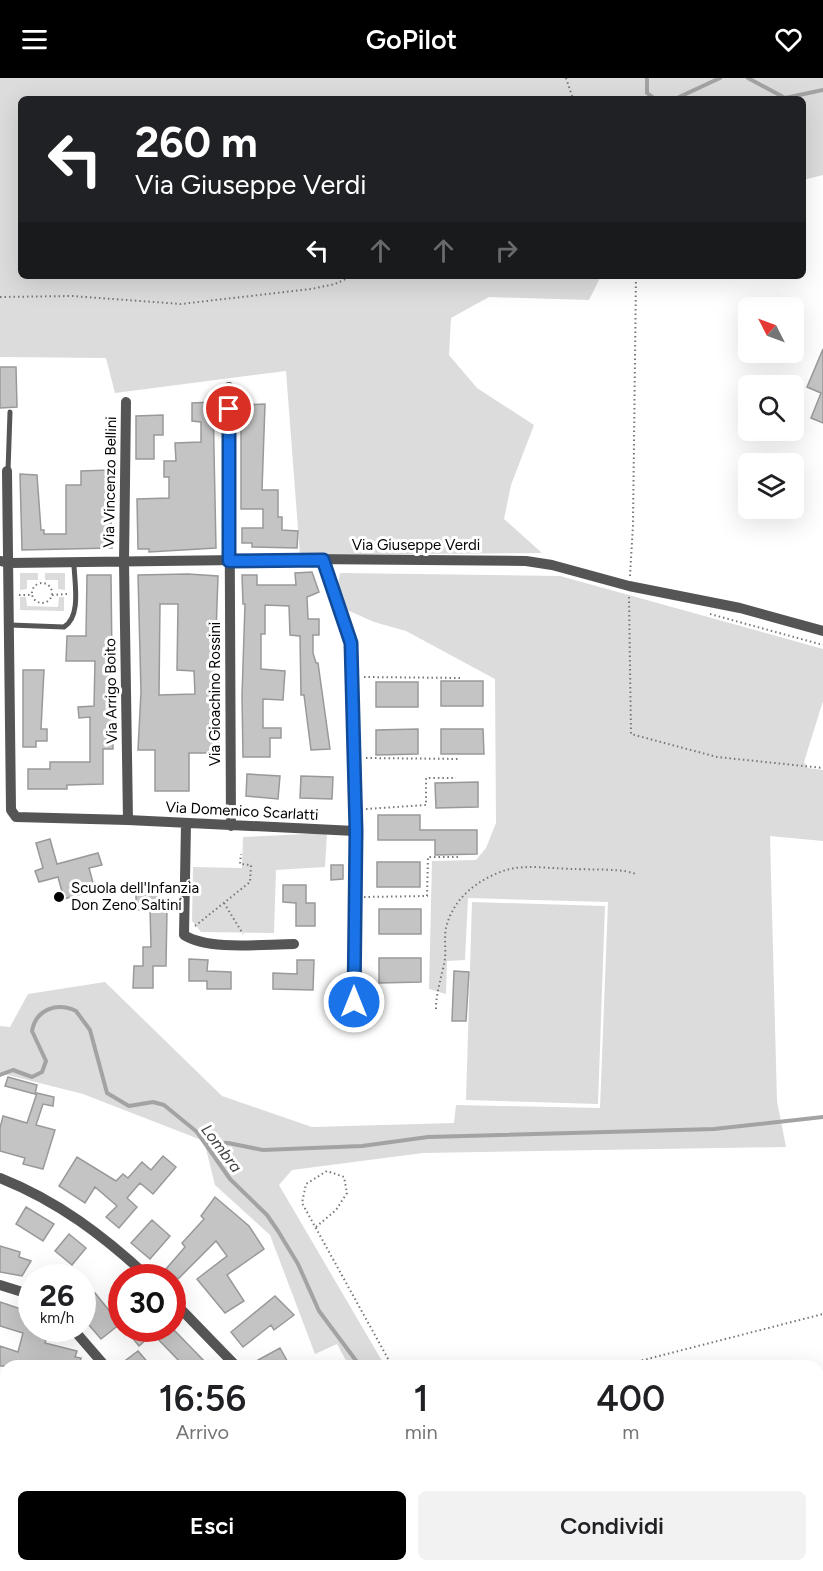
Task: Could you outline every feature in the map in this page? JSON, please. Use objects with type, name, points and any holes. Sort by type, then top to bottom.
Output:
[{"type":"street","name":"Via Gioachino Rossini","points":[[229,387],[231,825]]},
{"type":"street","name":"Via Vincenzo Bellini","points":[[124,562],[126,402]]},
{"type":"street","points":[[8,471],[5,562],[10,625]]},
{"type":"street","points":[[323,560],[351,643],[356,831],[354,1002]]},
{"type":"street","name":"Via Giuseppe Verdi","points":[[5,562],[526,561],[552,564],[629,586],[740,608],[823,631]]},
{"type":"street","name":"Via Arrigo Boito","points":[[124,562],[128,820]]},
{"type":"street","name":"Via Domenico Scarlatti","points":[[10,625],[11,810],[16,818],[128,820],[356,831]]},
{"type":"street","points":[[186,823],[184,935],[192,940],[208,943],[294,944]]},
{"type":"street","points":[[0,1178],[40,1195],[63,1209],[97,1233],[133,1264]]},
{"type":"street","points":[[0,1285],[18,1291]]},
{"type":"street","points":[[186,1314],[230,1360]]},
{"type":"street","points":[[84,1342],[100,1360]]},
{"type":"lane","points":[[8,471],[10,412]]},
{"type":"lane","points":[[10,625],[56,627],[69,624],[75,614],[74,563]]},
{"type":"path","points":[[566,78],[572,96]]},
{"type":"path","points":[[0,297],[72,296],[181,304],[311,289],[336,284],[346,279]]},
{"type":"path","points":[[42,573],[42,583]]},
{"type":"path","points":[[31,595],[34,586],[42,583]]},
{"type":"path","points":[[17,595],[31,595],[39,603],[50,600],[51,589],[42,583]]},
{"type":"path","points":[[709,614],[823,645]]},
{"type":"path","points":[[352,677],[462,678]]},
{"type":"path","points":[[354,758],[460,759]]},
{"type":"path","points":[[355,809],[426,805],[426,778],[456,778]]},
{"type":"path","points":[[184,935],[250,882],[251,865],[240,864],[241,854]]},
{"type":"path","points":[[355,897],[427,896],[428,857],[458,857]]},
{"type":"path","points":[[436,1009],[436,994],[445,959],[446,928],[453,909],[462,896],[484,880],[507,870],[519,869],[629,872],[637,875]]},
{"type":"path","points":[[224,903],[249,944]]},
{"type":"path","points":[[316,1227],[336,1210],[347,1193],[344,1177],[327,1171],[306,1184],[302,1203],[389,1360]]},
{"type":"path","points":[[643,1360],[823,1314]]},
{"type":"shaded area","points":[[0,78],[823,78],[823,175],[806,179],[806,96],[18,96],[18,279],[600,279],[589,300],[489,297],[451,318],[449,355],[477,388],[534,425],[511,485],[504,519],[542,553],[300,555],[286,371],[115,393],[106,358],[0,357]]},
{"type":"shaded area","points":[[20,573],[38,573],[38,580],[27,580],[27,589],[20,590]]},
{"type":"shaded area","points":[[45,573],[65,573],[65,590],[58,589],[58,580],[45,580]]},
{"type":"shaded area","points":[[340,573],[560,576],[823,649],[823,701],[804,762],[808,768],[823,770],[823,841],[770,836],[777,1101],[786,1147],[423,1153],[292,1170],[279,1185],[381,1360],[346,1360],[337,1344],[315,1354],[270,1235],[215,1185],[204,1141],[83,1094],[0,1073],[0,1026],[10,1027],[28,994],[105,982],[222,1096],[312,1127],[454,1123],[456,1105],[600,1108],[608,902],[468,898],[465,960],[447,961],[446,994],[429,989],[432,861],[476,860],[486,848],[496,823],[495,679],[406,631],[374,622],[345,609],[338,585]]},
{"type":"shaded area","points":[[20,597],[26,597],[27,606],[58,607],[59,597],[64,597],[64,611],[20,610]]},
{"type":"shaded area","points":[[327,833],[325,867],[276,870],[274,933],[201,932],[192,921],[193,867],[242,868],[243,837]]},
{"type":"shaded area","points":[[472,902],[605,906],[598,1104],[466,1100]]},
{"type":"building","points":[[823,349],[823,423],[811,418],[821,393],[807,387]]},
{"type":"building","points":[[0,367],[16,367],[17,407],[0,408]]},
{"type":"building","points":[[213,402],[216,548],[149,552],[149,549],[138,549],[137,499],[169,498],[169,477],[164,477],[164,461],[176,461],[175,443],[201,442],[201,422],[192,421],[192,403]]},
{"type":"building","points":[[265,404],[262,490],[278,490],[278,517],[282,517],[282,530],[298,531],[297,548],[252,547],[252,543],[242,543],[242,528],[263,528],[263,509],[241,509],[241,405]]},
{"type":"building","points":[[163,415],[163,435],[154,435],[154,459],[136,459],[136,416]]},
{"type":"building","points":[[109,470],[112,548],[22,550],[20,474],[37,475],[41,530],[44,530],[44,534],[66,534],[66,485],[81,485],[81,471]]},
{"type":"building","points":[[312,572],[319,592],[307,597],[308,619],[319,619],[319,635],[313,635],[313,653],[318,663],[330,749],[311,750],[304,695],[301,695],[300,636],[290,635],[289,606],[265,605],[265,634],[261,634],[261,669],[285,671],[283,700],[263,699],[263,728],[281,728],[281,738],[270,738],[270,757],[243,757],[245,604],[243,604],[242,575],[257,575],[257,585],[296,585],[295,573]]},
{"type":"building","points":[[87,575],[111,575],[113,749],[103,749],[103,784],[67,785],[67,789],[28,789],[28,769],[50,769],[50,762],[90,762],[90,717],[79,718],[78,707],[94,706],[95,661],[66,661],[67,636],[86,636]]},
{"type":"building","points":[[138,575],[218,576],[215,662],[218,753],[189,753],[189,791],[155,791],[155,750],[138,750],[141,692]],"holes":[[[160,604],[178,604],[177,670],[194,671],[195,694],[159,695]]]},
{"type":"building","points":[[23,670],[44,670],[41,729],[47,729],[47,741],[36,741],[36,747],[23,747]]},
{"type":"building","points":[[441,681],[483,681],[483,706],[441,706]]},
{"type":"building","points":[[376,682],[418,682],[418,707],[376,707]]},
{"type":"building","points":[[418,729],[418,754],[376,755],[376,730]]},
{"type":"building","points":[[441,729],[483,729],[484,754],[441,754]]},
{"type":"building","points":[[247,774],[280,776],[278,799],[246,796]]},
{"type":"building","points":[[301,776],[333,777],[332,799],[300,798]]},
{"type":"building","points":[[478,782],[478,807],[436,808],[435,783]]},
{"type":"building","points":[[378,815],[420,815],[420,830],[477,830],[477,854],[435,855],[435,840],[378,840]]},
{"type":"building","points":[[50,839],[57,864],[98,853],[102,865],[89,868],[95,890],[64,899],[58,877],[39,882],[35,871],[43,868],[36,843]]},
{"type":"building","points":[[377,862],[420,862],[420,887],[377,887]]},
{"type":"building","points":[[331,865],[343,865],[343,879],[331,880]]},
{"type":"building","points":[[283,885],[306,885],[306,903],[315,903],[315,926],[296,926],[296,903],[283,902]]},
{"type":"building","points":[[159,891],[160,909],[167,909],[166,966],[153,966],[153,988],[133,988],[134,966],[143,966],[143,947],[151,947],[150,909],[136,910],[136,892]]},
{"type":"building","points":[[379,909],[421,909],[421,934],[379,934]]},
{"type":"building","points":[[379,958],[421,958],[421,982],[379,983]]},
{"type":"building","points":[[189,959],[208,960],[207,971],[231,972],[231,989],[207,989],[207,981],[189,981]]},
{"type":"building","points":[[297,960],[314,960],[313,990],[273,989],[273,973],[297,974]]},
{"type":"building","points":[[454,971],[469,972],[466,1021],[452,1021]]},
{"type":"building","points":[[8,1077],[37,1085],[35,1094],[5,1086]]},
{"type":"building","points":[[37,1093],[54,1097],[53,1106],[43,1104],[36,1125],[55,1130],[43,1169],[23,1164],[25,1158],[0,1151],[0,1128],[3,1116],[27,1123]]},
{"type":"building","points":[[163,1156],[176,1167],[153,1194],[140,1183],[127,1198],[137,1207],[119,1228],[106,1217],[117,1206],[95,1187],[85,1203],[59,1186],[77,1157],[116,1181],[123,1174],[128,1178],[142,1162],[151,1170]]},
{"type":"building","points":[[215,1197],[249,1226],[264,1249],[227,1275],[244,1301],[225,1313],[197,1279],[227,1256],[216,1241],[186,1271],[186,1264],[170,1264],[185,1247],[182,1243],[204,1219],[201,1216]]},
{"type":"building","points":[[26,1207],[54,1224],[43,1241],[16,1224]]},
{"type":"building","points":[[152,1220],[170,1236],[150,1259],[131,1243]]},
{"type":"building","points":[[69,1234],[86,1248],[73,1264],[55,1251]]},
{"type":"building","points":[[0,1246],[20,1252],[19,1257],[31,1261],[29,1264],[18,1264],[18,1275],[0,1272]]},
{"type":"building","points":[[96,1294],[108,1309],[108,1333],[101,1339],[96,1333]]},
{"type":"building","points":[[275,1296],[294,1315],[274,1330],[271,1325],[243,1347],[231,1332]]},
{"type":"building","points":[[0,1302],[18,1308],[18,1331],[0,1326]]},
{"type":"building","points":[[21,1342],[45,1342],[77,1351],[75,1357],[81,1358],[80,1360],[0,1360],[0,1346],[18,1352]]},
{"type":"building","points":[[161,1342],[186,1342],[203,1360],[178,1360]]},
{"type":"building","points":[[280,1348],[287,1360],[258,1360]]},
{"type":"building","points":[[138,1351],[146,1360],[126,1360]]},
{"type":"waterway","points":[[647,78],[647,93],[651,96]]},
{"type":"waterway","points":[[681,96],[720,78]]},
{"type":"waterway","points":[[748,78],[781,96]]},
{"type":"waterway","points":[[794,96],[823,90]]},
{"type":"waterway","name":"Lombra","points":[[0,1075],[13,1070],[32,1077],[42,1072],[46,1061],[32,1031],[34,1023],[48,1009],[62,1007],[76,1011],[90,1030],[107,1093],[129,1106],[153,1102],[164,1105],[197,1132],[230,1179],[267,1215],[298,1264],[319,1311],[356,1360]]},
{"type":"waterway","points":[[206,1142],[228,1143],[263,1150],[362,1146],[428,1137],[714,1129],[823,1117]]},
{"type":"place","name":"Scuola dell'Infanzia Don Zeno Saltini","points":[[59,897]]},
{"type":"route","points":[[229,409],[229,561],[323,560],[351,643],[356,831],[354,1002]]}]
